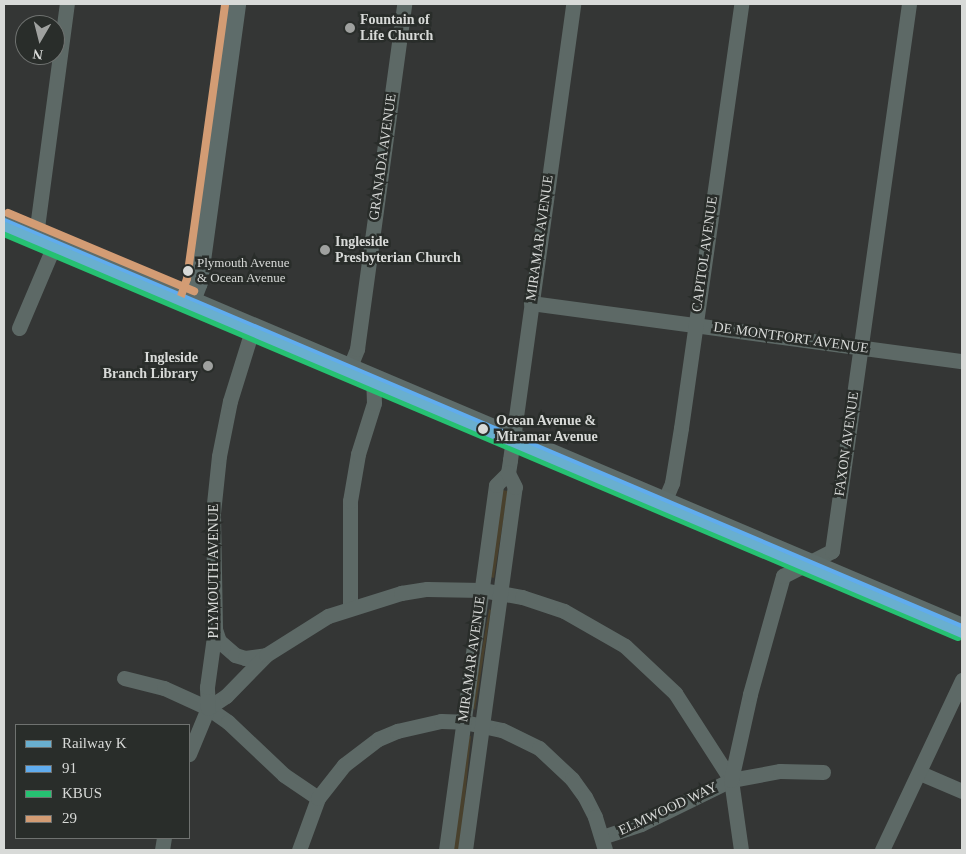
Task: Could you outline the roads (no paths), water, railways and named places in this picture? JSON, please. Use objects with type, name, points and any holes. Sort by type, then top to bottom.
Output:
[{"type":"main road","points":[[190,300],[198,282],[235,4]]},
{"type":"main road","points":[[4,208],[37,229],[55,244],[190,300],[373,380],[384,396],[487,442],[512,438],[531,432],[652,486],[664,502],[732,531],[801,567],[962,641]]},
{"type":"main road","points":[[4,222],[37,229],[70,240],[96,261]]},
{"type":"main road","points":[[801,567],[962,628]]},
{"type":"street","points":[[37,229],[67,4]]},
{"type":"street","name":"GRANADA AVENUE","points":[[349,369],[357,349],[404,4]]},
{"type":"street","name":"MIRAMAR AVENUE","points":[[446,850],[500,593],[515,487],[508,473],[512,438],[573,4]]},
{"type":"street","name":"CAPITOL AVENUE","points":[[664,502],[672,483],[741,4]]},
{"type":"street","name":"FAXON AVENUE","points":[[741,850],[731,780],[750,694],[783,576],[832,551],[909,4]]},
{"type":"street","points":[[19,328],[55,244]]},
{"type":"street","name":"DE MONTFORT AVENUE","points":[[531,303],[962,361]]},
{"type":"street","name":"PLYMOUTH AVENUE","points":[[190,752],[208,708],[207,687],[214,629],[212,540],[215,486],[230,402],[253,328]]},
{"type":"street","points":[[350,607],[350,501],[358,454],[374,403],[373,380]]},
{"type":"street","name":"MIRAMAR AVENUE","points":[[465,850],[482,590],[496,485],[508,473]]},
{"type":"street","points":[[208,708],[226,696],[266,654],[305,628],[350,607],[427,589],[482,590],[544,604],[578,618],[605,632],[637,656],[690,713],[731,780]]},
{"type":"street","points":[[214,629],[219,641],[235,655],[245,658],[266,654]]},
{"type":"street","points":[[124,678],[164,688],[208,708],[228,722],[284,775],[318,798]]},
{"type":"street","points":[[882,850],[962,680]]},
{"type":"street","points":[[299,850],[309,816],[318,798],[344,765],[378,739],[419,725],[473,723],[521,737],[556,762],[585,797],[603,844]]},
{"type":"street","name":"ELMWOOD WAY","points":[[603,844],[731,780],[780,772],[823,772]]},
{"type":"street","points":[[920,772],[962,791]]},
{"type":"rail line","name":"K","points":[[4,226],[962,633]]},
{"type":"place","name":"Fountain of Life Church","points":[[350,28]]},
{"type":"place","name":"Ingleside Presbyterian Church","points":[[325,250]]},
{"type":"place","name":"Plymouth Avenue & Ocean Avenue","points":[[188,271]]},
{"type":"place","name":"Ingleside Branch Library","points":[[208,366]]},
{"type":"place","name":"Ocean Avenue & Miramar Avenue","points":[[483,429]]}]
